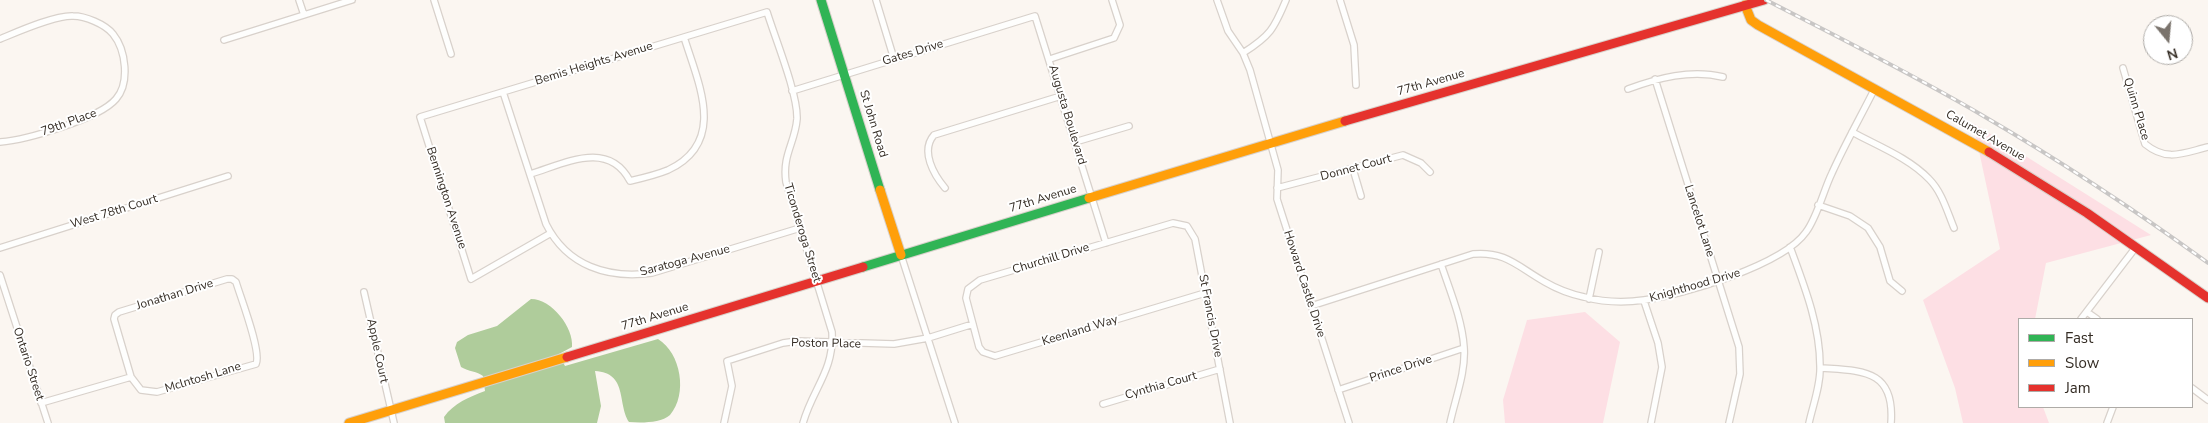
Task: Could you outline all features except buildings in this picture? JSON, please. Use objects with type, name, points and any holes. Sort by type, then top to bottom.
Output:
[{"type":"street","points":[[299,0],[304,14]]},
{"type":"street","points":[[224,40],[352,0]]},
{"type":"street","points":[[434,0],[451,54]]},
{"type":"street","name":"St John Road","points":[[821,0],[901,255]]},
{"type":"street","points":[[876,0],[894,59]]},
{"type":"street","points":[[1050,59],[1114,38],[1120,25],[1112,0]]},
{"type":"street","name":"Howard Castle Drive","points":[[1217,0],[1228,30],[1243,52],[1250,70],[1278,170],[1277,199],[1349,423]]},
{"type":"street","points":[[1243,52],[1266,37],[1273,28],[1286,0]]},
{"type":"street","points":[[1340,0],[1354,45],[1356,85]]},
{"type":"street","name":"77th Avenue","points":[[350,423],[1271,143],[1764,0]]},
{"type":"street","name":"Calumet Avenue","points":[[1745,6],[1751,20],[1758,25],[1876,88],[2025,174],[2136,247],[2208,298]]},
{"type":"street","name":"Bemis Heights Avenue","points":[[420,117],[767,12]]},
{"type":"street","name":"Ticonderoga Street","points":[[767,12],[796,107],[797,118],[784,169],[786,182],[828,318],[832,343],[828,366],[812,398],[803,423]]},
{"type":"street","name":"79th Place","points":[[0,39],[42,23],[72,16],[94,21],[113,34],[122,53],[125,77],[118,98],[104,110],[16,141],[0,142]]},
{"type":"street","name":"Gates Drive","points":[[792,91],[1035,16]]},
{"type":"street","name":"Augusta Boulevard","points":[[1035,16],[1106,243]]},
{"type":"street","points":[[530,174],[588,156],[601,157],[613,162],[621,167],[630,181],[667,170],[688,156],[700,140],[705,117],[704,101],[684,37]]},
{"type":"street","name":"Quinn Place","points":[[2123,68],[2145,144],[2154,152],[2170,156],[2208,147]]},
{"type":"street","points":[[1628,89],[1654,79],[1706,73],[1722,77]]},
{"type":"street","name":"Lancelot Lane","points":[[1654,79],[1740,347],[1740,374],[1729,423]]},
{"type":"street","name":"Knighthood Drive","points":[[1311,306],[1473,254],[1488,253],[1502,256],[1569,294],[1609,302],[1644,300],[1673,294],[1750,270],[1768,262],[1790,247],[1806,232],[1832,172],[1876,88]]},
{"type":"street","name":"Saratoga Avenue","points":[[503,92],[541,212],[551,233],[568,254],[586,266],[606,272],[632,276],[652,273],[800,228]]},
{"type":"street","points":[[945,188],[936,176],[928,151],[928,145],[934,136],[1061,96]]},
{"type":"street","name":"Bennington Avenue","points":[[420,117],[472,279],[551,233]]},
{"type":"street","points":[[1075,142],[1129,126]]},
{"type":"street","points":[[1852,132],[1915,166],[1930,180],[1943,199],[1954,228]]},
{"type":"street","name":"Donnet Court","points":[[1277,188],[1403,155],[1420,163],[1430,172]]},
{"type":"street","points":[[1353,169],[1361,196]]},
{"type":"street","name":"West 78th Court","points":[[0,248],[228,176]]},
{"type":"street","points":[[1818,205],[1850,216],[1868,228],[1880,247],[1890,281],[1902,291]]},
{"type":"street","name":"Churchill Drive","points":[[973,324],[966,298],[968,289],[973,283],[1173,223]]},
{"type":"street","name":"St Francis Drive","points":[[1173,223],[1187,226],[1192,231],[1195,239],[1230,423]]},
{"type":"street","points":[[1790,247],[1809,299],[1818,339],[1821,368],[1809,423]]},
{"type":"street","points":[[2082,318],[2136,247]]},
{"type":"street","points":[[1589,298],[1599,252]]},
{"type":"street","points":[[901,255],[955,423]]},
{"type":"street","points":[[1441,264],[1457,314],[1464,348],[1462,375],[1450,423]]},
{"type":"street","name":"Ontario Street","points":[[0,275],[48,423]]},
{"type":"street","name":"Jonathan Drive","points":[[132,377],[114,319],[115,315],[119,312],[227,279],[232,279],[236,282],[258,359],[256,364]]},
{"type":"street","name":"Apple Court","points":[[364,292],[394,423]]},
{"type":"street","name":"Keenland Way","points":[[973,324],[983,352],[995,356],[1205,293]]},
{"type":"street","points":[[1644,300],[1658,343],[1662,367],[1651,423]]},
{"type":"street","points":[[2087,312],[2096,318]]},
{"type":"street","name":"Poston Place","points":[[724,423],[732,386],[727,361],[797,341],[894,344],[928,338],[973,324]]},
{"type":"street","name":"Prince Drive","points":[[1338,390],[1464,348]]},
{"type":"street","name":"Mclntosh Lane","points":[[132,377],[141,390],[156,392],[256,364]]},
{"type":"street","points":[[1821,368],[1860,370],[1877,379],[1886,390],[1892,405],[1891,423]]},
{"type":"street","name":"Cynthia Court","points":[[1103,404],[1220,369]]},
{"type":"street","points":[[41,403],[132,377]]},
{"type":"street","points":[[2193,389],[2208,400]]},
{"type":"street","points":[[2107,423],[2113,408]]},
{"type":"shaded area","points":[[1973,123],[2151,235],[2046,263],[2035,318],[2018,318],[2018,408],[2043,408],[2049,423],[1963,423],[1955,388],[1923,300],[2000,249]]},
{"type":"shaded area","points":[[531,299],[547,304],[554,309],[565,323],[572,339],[572,347],[559,354],[565,366],[658,339],[666,345],[677,364],[680,385],[676,406],[670,415],[656,421],[629,422],[625,414],[620,390],[613,377],[595,371],[601,406],[597,423],[445,423],[444,417],[457,404],[485,391],[483,376],[461,367],[455,348],[457,342],[468,335],[497,326]]},
{"type":"shaded area","points":[[1585,312],[1620,342],[1603,423],[1505,423],[1503,400],[1527,320]]},
{"type":"railway","points":[[1766,0],[1901,70],[2009,131],[2096,186],[2208,263]]},
{"type":"traffic: fast","points":[[821,0],[880,190]]},
{"type":"traffic: fast","points":[[863,267],[1089,198]]},
{"type":"traffic: slow","points":[[1745,5],[1751,20],[1758,25],[1989,152]]},
{"type":"traffic: slow","points":[[1089,198],[1345,121]]},
{"type":"traffic: slow","points":[[880,190],[901,255]]},
{"type":"traffic: slow","points":[[349,423],[567,357]]},
{"type":"traffic: jam","points":[[1345,121],[1764,0]]},
{"type":"traffic: jam","points":[[1989,152],[2087,213],[2208,298]]},
{"type":"traffic: jam","points":[[567,357],[863,267]]}]
